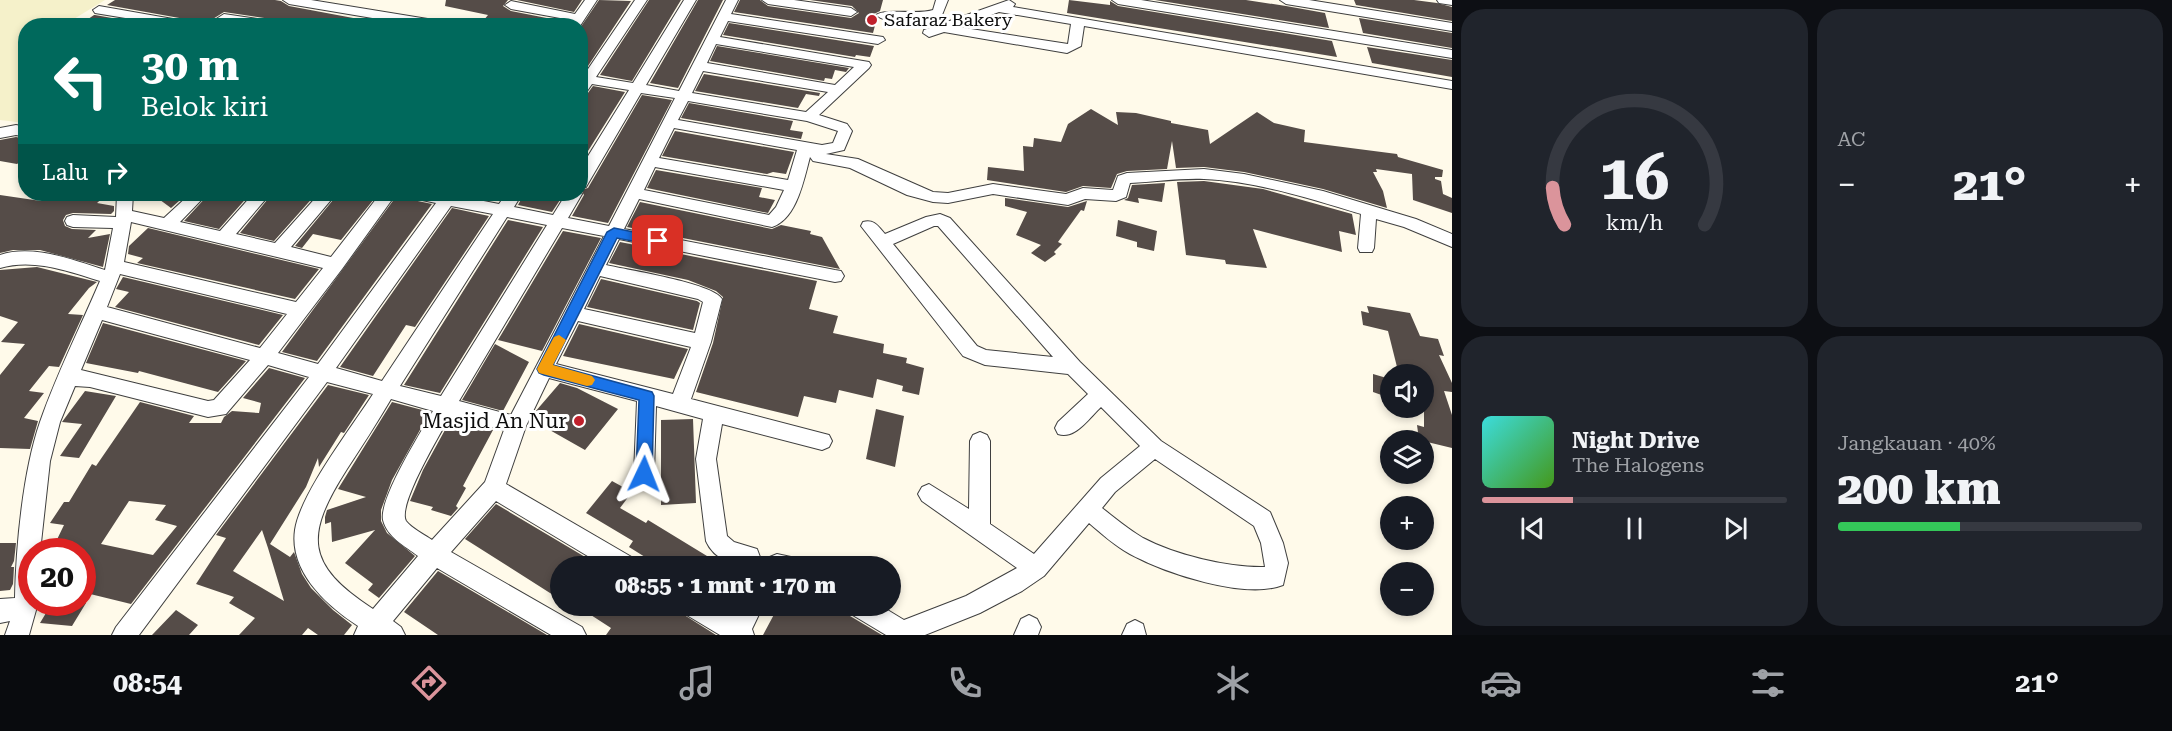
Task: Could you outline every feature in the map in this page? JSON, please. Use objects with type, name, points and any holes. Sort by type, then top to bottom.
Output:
[{"type":"street","points":[[579,18],[591,0]]},
{"type":"street","points":[[588,76],[641,0]]},
{"type":"street","points":[[588,170],[690,0]]},
{"type":"street","points":[[732,0],[685,96],[650,161],[634,193],[614,232],[595,269],[573,313],[544,369],[516,425],[494,488],[434,554],[378,631],[324,586],[309,557],[305,533],[311,514],[332,476],[509,202],[558,221],[614,232],[835,276]]},
{"type":"street","points":[[774,0],[851,12]]},
{"type":"street","points":[[815,0],[832,1]]},
{"type":"street","points":[[724,16],[874,40],[888,0]]},
{"type":"street","points":[[882,15],[916,18],[931,15],[938,12],[942,0]]},
{"type":"street","points":[[929,33],[1024,0]]},
{"type":"street","points":[[1118,0],[1347,51],[1452,85]]},
{"type":"street","points":[[1286,0],[1335,4],[1452,27]]},
{"type":"street","points":[[1443,0],[1452,1]]},
{"type":"street","points":[[1335,4],[1347,51]]},
{"type":"street","points":[[511,5],[561,18]]},
{"type":"street","points":[[998,8],[1078,21],[1347,51],[1452,54]]},
{"type":"street","points":[[99,10],[150,18]]},
{"type":"street","points":[[224,18],[282,13],[348,18]]},
{"type":"street","points":[[943,28],[1067,49],[1074,46],[1078,21]]},
{"type":"street","points":[[713,40],[864,65],[809,117]]},
{"type":"street","points":[[700,66],[837,89]]},
{"type":"street","points":[[588,83],[639,88],[809,117],[844,128],[838,147],[817,149],[670,123]]},
{"type":"street","points":[[0,133],[18,130]]},
{"type":"street","points":[[634,193],[772,221],[780,215],[793,186],[817,149]]},
{"type":"street","points":[[817,149],[818,158],[853,163],[913,191],[948,198],[993,189],[1068,200],[1083,193],[1116,196],[1120,193],[1123,180],[1127,178],[1204,174],[1267,183],[1419,226],[1452,241]]},
{"type":"street","points":[[650,161],[793,186]]},
{"type":"street","points":[[30,538],[40,461],[50,422],[112,271],[124,219],[125,201]]},
{"type":"street","points":[[167,225],[192,201]]},
{"type":"street","points":[[223,238],[256,201]]},
{"type":"street","points":[[279,250],[322,201]]},
{"type":"street","points":[[67,377],[90,379],[208,409],[219,408],[265,356],[383,201]]},
{"type":"street","points":[[124,635],[323,372],[445,201]]},
{"type":"street","points":[[570,201],[446,405],[400,491],[394,509],[394,520],[400,530],[434,554],[574,635]]},
{"type":"street","points":[[1366,248],[1369,211]]},
{"type":"street","points":[[883,241],[933,215],[1073,367],[1154,447],[1262,519],[1268,528],[1275,553],[1275,577],[1260,580],[1205,570],[1145,550],[1123,537],[1086,508]]},
{"type":"street","points":[[73,221],[124,219],[167,225],[336,265]]},
{"type":"street","points":[[870,225],[970,351],[985,357],[1073,367]]},
{"type":"street","points":[[0,262],[14,257],[112,271],[300,310]]},
{"type":"street","points":[[595,269],[703,293],[711,297],[714,303],[679,404]]},
{"type":"street","points":[[95,311],[516,425]]},
{"type":"street","points":[[573,313],[702,342]]},
{"type":"street","points":[[544,369],[822,441]]},
{"type":"street","points":[[1065,428],[1101,394]]},
{"type":"street","points":[[644,474],[647,396]]},
{"type":"street","points":[[714,412],[706,459],[717,541],[728,551],[746,556]]},
{"type":"street","points":[[979,529],[980,441]]},
{"type":"street","points":[[876,616],[906,634],[972,605],[1014,583],[1036,568],[1108,485],[1154,447]]},
{"type":"street","points":[[494,488],[608,556]]},
{"type":"street","points":[[929,494],[1036,568]]},
{"type":"street","points":[[0,611],[18,609]]},
{"type":"street","points":[[17,635],[23,616]]},
{"type":"street","points":[[709,616],[739,634],[747,616]]},
{"type":"shaded area","points":[[0,0],[105,0],[75,18],[18,18],[18,122],[0,120]]},
{"type":"building","points":[[115,0],[275,0],[289,6],[353,18],[264,18],[224,12],[214,18],[179,18],[107,5]]},
{"type":"building","points":[[446,0],[508,0],[503,6],[511,11],[547,18],[486,18],[488,15],[445,6]]},
{"type":"building","points":[[517,0],[582,0],[574,12]]},
{"type":"building","points":[[599,0],[631,1],[588,66],[588,18]]},
{"type":"building","points":[[649,0],[681,0],[632,81],[600,75]]},
{"type":"building","points":[[698,0],[723,0],[678,88],[650,83]]},
{"type":"building","points":[[740,0],[760,0],[768,6],[851,18],[859,13],[852,6],[810,0],[883,0],[880,11],[874,14],[877,18],[873,33],[734,12]]},
{"type":"building","points":[[1069,0],[1110,5],[1110,1],[1118,6],[1332,41],[1337,57],[1067,13]]},
{"type":"building","points":[[1155,0],[1246,0],[1286,6],[1325,13],[1329,28]]},
{"type":"building","points":[[1354,0],[1414,0],[1437,3],[1452,7],[1452,21],[1356,5]]},
{"type":"building","points":[[95,15],[112,18],[90,18]]},
{"type":"building","points":[[1359,18],[1452,33],[1452,48],[1363,33]]},
{"type":"building","points":[[729,23],[874,46],[870,57],[856,55],[855,57],[723,35]]},
{"type":"building","points":[[717,46],[849,68],[846,72],[835,70],[832,79],[825,78],[824,81],[710,61]]},
{"type":"building","points":[[1367,47],[1452,60],[1452,77],[1372,63]]},
{"type":"building","points":[[704,74],[820,93],[819,96],[806,94],[798,108],[695,91]]},
{"type":"building","points":[[593,86],[625,92],[588,151],[588,93]]},
{"type":"building","points":[[642,95],[672,100],[608,223],[572,216],[581,201],[588,201],[588,188]]},
{"type":"building","points":[[689,103],[793,121],[790,130],[803,132],[801,139],[681,118]]},
{"type":"building","points":[[1091,109],[1118,125],[1116,112],[1136,113],[1208,130],[1210,144],[1257,112],[1274,123],[1305,130],[1304,142],[1397,154],[1398,157],[1443,170],[1442,177],[1435,177],[1435,179],[1441,181],[1443,194],[1452,198],[1452,213],[1413,200],[1412,174],[1376,169],[1377,172],[1373,172],[1383,191],[1387,208],[1323,189],[1244,172],[1204,167],[1176,168],[1172,141],[1167,169],[1127,171],[1117,174],[1111,188],[1083,186],[1066,192],[987,180],[988,167],[1024,171],[1023,146],[1033,147],[1034,138],[1061,142],[1068,124]]},
{"type":"building","points":[[675,131],[794,152],[786,174],[773,172],[767,174],[662,156]]},
{"type":"building","points":[[18,137],[17,164],[0,161],[0,140]]},
{"type":"building","points":[[656,170],[762,188],[759,197],[775,200],[768,213],[647,188]]},
{"type":"building","points":[[1204,181],[1263,189],[1352,214],[1356,235],[1339,231],[1342,252],[1253,229],[1267,268],[1226,264],[1225,260],[1186,255],[1177,182]]},
{"type":"building","points":[[1165,183],[1162,202],[1138,198],[1139,203],[1124,200],[1128,198],[1132,185]]},
{"type":"building","points":[[0,195],[18,198],[18,201],[99,201],[97,203],[114,206],[111,214],[73,213],[66,215],[63,220],[65,226],[72,229],[96,230],[88,238],[110,234],[103,267],[40,250],[13,250],[0,253]]},
{"type":"building","points":[[1005,198],[1068,207],[1087,201],[1084,211],[1081,210],[1058,242],[1062,244],[1054,252],[1056,254],[1045,262],[1031,253],[1041,245],[1016,235],[1027,212],[1005,206]]},
{"type":"building","points":[[162,201],[179,201],[171,208]]},
{"type":"building","points":[[203,201],[244,201],[219,229],[184,221]]},
{"type":"building","points":[[266,201],[310,201],[274,241],[240,233]]},
{"type":"building","points":[[332,201],[372,201],[341,240],[313,234],[302,248],[295,246]]},
{"type":"building","points":[[393,201],[418,201],[432,204],[317,361],[282,352]]},
{"type":"building","points":[[520,201],[559,201],[552,212],[518,205]]},
{"type":"building","points":[[640,202],[772,229],[781,225],[811,231],[810,234],[822,237],[840,269],[627,227]]},
{"type":"building","points":[[452,208],[489,216],[415,327],[406,325],[373,376],[340,367]]},
{"type":"building","points":[[508,220],[543,227],[440,393],[404,385]]},
{"type":"building","points":[[1118,220],[1157,231],[1154,251],[1137,247],[1137,242],[1116,236]]},
{"type":"building","points":[[148,228],[319,269],[295,299],[137,263],[143,258],[128,254],[129,246]]},
{"type":"building","points":[[563,231],[601,238],[542,351],[498,340]]},
{"type":"building","points":[[620,242],[817,281],[809,309],[838,316],[833,333],[884,344],[883,353],[907,358],[906,363],[924,368],[919,395],[902,391],[903,386],[877,379],[873,398],[839,390],[836,403],[804,396],[798,417],[696,392],[713,343],[723,297],[716,291],[688,280],[609,263]]},
{"type":"building","points":[[37,267],[97,282],[89,288],[68,314],[83,315],[59,367],[49,366],[29,391],[44,393],[24,418],[38,421],[30,449],[0,448],[0,375],[25,344],[1,342],[18,322],[0,316],[0,270]]},
{"type":"building","points":[[123,277],[283,315],[259,345],[115,307],[129,292],[116,289]]},
{"type":"building","points":[[601,279],[697,301],[700,303],[693,330],[587,307]]},
{"type":"building","points":[[1367,306],[1410,313],[1420,336],[1438,339],[1444,356],[1439,355],[1452,383],[1452,392],[1444,391],[1452,415],[1452,448],[1434,444],[1434,430],[1418,430],[1417,425],[1424,427],[1424,418],[1434,418],[1434,364],[1396,364],[1388,331],[1363,325],[1361,311],[1369,313]]},
{"type":"building","points":[[103,323],[246,361],[218,392],[139,371],[138,373],[86,363]]},
{"type":"building","points":[[579,324],[688,349],[674,379],[563,356]]},
{"type":"building","points":[[495,344],[529,362],[503,411],[462,400]]},
{"type":"building","points":[[269,368],[305,378],[131,604],[96,595],[96,538],[58,538],[64,525],[50,523],[64,502],[69,502],[92,464],[96,466],[140,402],[194,416],[189,423],[221,423],[224,417],[232,411],[259,413],[261,403],[243,398]],"holes":[[[129,501],[166,505],[155,520],[177,526],[153,555],[101,544]]]},
{"type":"building","points":[[1373,374],[1380,376],[1380,394],[1373,392]]},
{"type":"building","points":[[560,383],[577,388],[618,409],[585,450],[532,420],[535,412]]},
{"type":"building","points":[[328,385],[369,395],[344,433],[341,432],[319,467],[318,458],[306,487],[270,544],[290,557],[294,552],[302,574],[311,588],[352,625],[344,635],[318,635],[308,628],[302,635],[239,635],[255,618],[229,603],[234,597],[196,584],[226,538],[216,535]],"holes":[[[262,530],[284,601],[233,571]]]},
{"type":"building","points":[[85,391],[116,396],[79,458],[60,456],[82,424],[62,422]]},
{"type":"building","points":[[392,402],[430,412],[392,480],[381,510],[381,521],[387,533],[415,556],[379,598],[368,590],[373,584],[345,563],[375,530],[332,542],[331,522],[325,524],[325,517],[327,510],[366,497],[338,489]]},
{"type":"building","points":[[876,409],[904,416],[895,467],[866,459]]},
{"type":"building","points":[[451,419],[493,430],[463,486],[466,488],[456,506],[458,508],[451,516],[431,510],[433,507],[410,501],[423,470]]},
{"type":"building","points":[[693,419],[696,503],[661,505],[661,420]]},
{"type":"building","points":[[612,481],[632,492],[620,508],[646,523],[648,520],[707,556],[643,556],[629,547],[633,541],[586,513]]},
{"type":"building","points":[[496,504],[583,556],[550,556],[550,593],[465,539]]},
{"type":"building","points":[[0,543],[16,543],[11,567],[14,567],[13,584],[10,590],[0,591]]},
{"type":"building","points":[[438,571],[547,635],[438,635],[404,612]]},
{"type":"building","points":[[176,610],[198,625],[189,635],[152,635]]},
{"type":"building","points":[[44,616],[78,616],[72,626],[40,623]]},
{"type":"building","points":[[592,616],[686,616],[716,635],[606,635],[611,628]]},
{"type":"building","points":[[773,616],[850,616],[882,635],[763,635]]},
{"type":"slow traffic","points":[[559,340],[544,369],[587,380]]},
{"type":"place","name":"Safaraz Bakery","points":[[872,20]]},
{"type":"place","name":"Masjid An Nur","points":[[579,421]]},
{"type":"route","points":[[644,474],[647,396],[544,369],[614,232],[658,241]]}]
